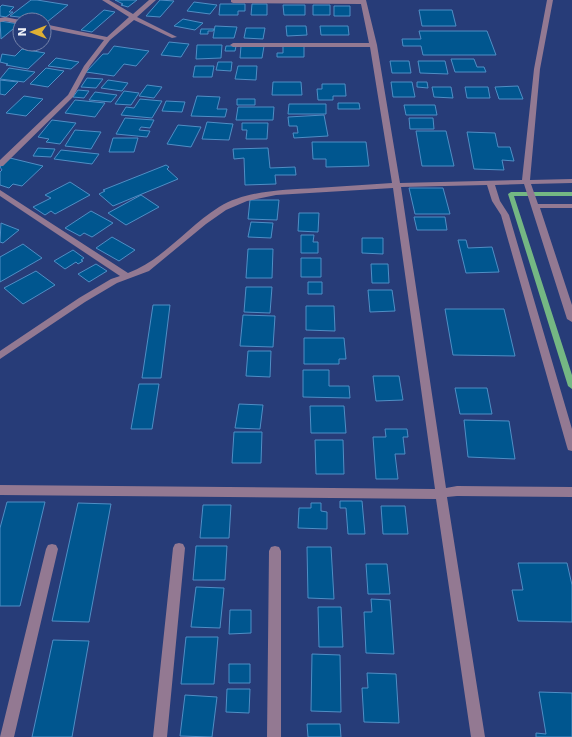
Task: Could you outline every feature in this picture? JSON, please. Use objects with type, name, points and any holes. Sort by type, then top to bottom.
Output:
[{"type":"street","points":[[105,0],[133,17],[174,37]]},
{"type":"street","points":[[0,164],[71,96],[87,66],[108,39],[153,0]]},
{"type":"street","points":[[550,0],[537,69],[526,180],[572,319]]},
{"type":"street","points":[[233,1],[364,1],[374,45],[396,185],[440,494],[478,737]]},
{"type":"street","points":[[0,20],[12,20]]},
{"type":"street","points":[[52,28],[108,39]]},
{"type":"street","points":[[233,45],[374,45]]},
{"type":"street","points":[[0,356],[82,300],[114,281],[146,269],[202,222],[223,208],[245,199],[276,193],[396,185],[526,180],[572,181]]},
{"type":"street","points":[[490,182],[496,202],[505,215],[572,447]]},
{"type":"street","points":[[0,192],[127,276]]},
{"type":"street","points":[[535,206],[572,206]]},
{"type":"street","points":[[0,490],[440,494],[457,491],[572,492]]},
{"type":"street","points":[[7,737],[52,548]]},
{"type":"street","points":[[160,737],[179,548]]},
{"type":"street","points":[[274,737],[275,552]]},
{"type":"building","points":[[31,0],[68,5],[52,18],[52,12],[15,12]]},
{"type":"building","points":[[115,0],[137,0],[128,7],[121,5],[123,4]]},
{"type":"building","points":[[160,0],[174,1],[160,17],[146,16]]},
{"type":"building","points":[[194,2],[217,5],[210,14],[187,11]]},
{"type":"building","points":[[220,4],[245,4],[245,11],[238,11],[238,15],[219,15]]},
{"type":"building","points":[[252,4],[267,4],[267,15],[251,15]]},
{"type":"building","points":[[2,5],[14,7],[9,12],[12,13],[6,17],[0,16],[0,7]]},
{"type":"building","points":[[283,5],[305,5],[305,15],[284,15]]},
{"type":"building","points":[[313,5],[330,5],[330,15],[313,15]]},
{"type":"building","points":[[334,6],[350,6],[350,16],[334,16]]},
{"type":"building","points":[[104,10],[115,12],[92,32],[81,30]]},
{"type":"building","points":[[419,10],[452,10],[456,26],[422,26]]},
{"type":"building","points":[[183,19],[203,23],[195,30],[174,26]]},
{"type":"building","points":[[0,21],[12,23],[12,30],[1,39]]},
{"type":"building","points":[[215,26],[237,27],[234,38],[213,38]]},
{"type":"building","points":[[286,26],[306,26],[307,35],[287,36]]},
{"type":"building","points":[[320,26],[348,26],[349,35],[321,35]]},
{"type":"building","points":[[246,28],[265,28],[263,39],[244,38]]},
{"type":"building","points":[[201,29],[214,29],[213,31],[208,31],[208,34],[200,34]]},
{"type":"building","points":[[419,31],[487,31],[496,55],[423,55],[421,46],[403,46],[402,39],[421,39]]},
{"type":"building","points":[[169,42],[189,44],[181,57],[161,55]]},
{"type":"building","points":[[197,45],[222,45],[221,58],[196,59]]},
{"type":"building","points":[[114,46],[149,51],[136,66],[124,64],[114,76],[86,72],[103,54],[108,54]]},
{"type":"building","points":[[226,46],[236,46],[235,51],[225,51]]},
{"type":"building","points":[[241,46],[264,46],[262,58],[240,58]]},
{"type":"building","points":[[283,46],[304,46],[304,57],[277,57],[277,53],[283,53]]},
{"type":"building","points":[[19,52],[45,53],[28,69],[6,65],[8,64],[0,62],[2,54],[15,56]]},
{"type":"building","points":[[56,58],[79,62],[71,69],[48,66]]},
{"type":"building","points":[[451,59],[474,59],[477,67],[484,67],[486,72],[455,72]]},
{"type":"building","points":[[390,61],[409,61],[411,73],[392,73]]},
{"type":"building","points":[[418,61],[445,61],[448,74],[420,73]]},
{"type":"building","points":[[218,62],[232,62],[231,71],[216,70]]},
{"type":"building","points":[[195,66],[214,66],[212,77],[193,77]]},
{"type":"building","points":[[238,66],[257,66],[256,80],[235,79]]},
{"type":"building","points":[[9,68],[35,72],[24,82],[0,79]]},
{"type":"building","points":[[46,68],[64,71],[48,87],[30,84]]},
{"type":"building","points":[[87,78],[103,79],[96,88],[81,87]]},
{"type":"building","points":[[0,80],[18,82],[5,95],[0,94]]},
{"type":"building","points":[[108,80],[128,83],[122,91],[101,88]]},
{"type":"building","points":[[273,82],[301,82],[302,95],[272,95]]},
{"type":"building","points":[[391,82],[412,82],[415,97],[393,97]]},
{"type":"building","points":[[417,82],[427,82],[428,88],[417,87]]},
{"type":"building","points":[[322,84],[345,84],[346,96],[333,96],[333,100],[318,100],[317,89],[322,89]]},
{"type":"building","points":[[147,85],[162,87],[154,98],[139,96]]},
{"type":"building","points":[[518,86],[523,99],[499,99],[495,87]]},
{"type":"building","points":[[432,87],[451,87],[453,98],[434,97]]},
{"type":"building","points":[[465,87],[488,87],[490,98],[467,98]]},
{"type":"building","points":[[78,90],[89,91],[84,98],[73,97]]},
{"type":"building","points":[[124,91],[139,93],[131,105],[115,104]]},
{"type":"building","points":[[95,92],[117,95],[111,102],[89,100]]},
{"type":"building","points":[[24,96],[43,99],[26,116],[6,113]]},
{"type":"building","points":[[197,96],[220,97],[217,109],[227,109],[225,117],[191,116]]},
{"type":"building","points":[[140,99],[162,101],[152,118],[121,115],[126,107],[134,108]]},
{"type":"building","points":[[237,99],[255,99],[255,105],[237,105]]},
{"type":"building","points":[[75,100],[105,103],[95,117],[65,113]]},
{"type":"building","points":[[166,101],[185,102],[182,112],[162,111]]},
{"type":"building","points":[[338,103],[359,103],[360,109],[338,109]]},
{"type":"building","points":[[289,104],[326,104],[326,114],[288,114]]},
{"type":"building","points":[[404,105],[435,105],[437,115],[406,115]]},
{"type":"building","points":[[238,107],[274,107],[273,120],[236,120]]},
{"type":"building","points":[[324,115],[328,136],[294,138],[293,133],[298,133],[297,126],[289,126],[288,117]]},
{"type":"building","points":[[125,118],[154,120],[150,128],[141,127],[139,130],[150,131],[147,137],[116,134]]},
{"type":"building","points":[[409,118],[433,118],[434,129],[410,129]]},
{"type":"building","points":[[52,120],[76,123],[60,144],[46,142],[49,139],[38,137]]},
{"type":"building","points":[[207,122],[233,124],[229,140],[202,139]]},
{"type":"building","points":[[242,123],[268,123],[267,139],[246,139],[247,130],[242,130]]},
{"type":"building","points":[[178,125],[201,127],[191,147],[167,144]]},
{"type":"building","points":[[75,130],[101,132],[91,149],[65,146]]},
{"type":"building","points":[[416,131],[446,131],[454,166],[422,166]]},
{"type":"building","points":[[467,132],[495,133],[498,147],[510,147],[514,161],[502,160],[504,170],[474,169]]},
{"type":"building","points":[[113,138],[138,138],[134,152],[109,152]]},
{"type":"building","points":[[312,142],[366,142],[369,166],[326,167],[326,159],[313,159]]},
{"type":"building","points":[[38,148],[55,149],[51,157],[33,156]]},
{"type":"building","points":[[268,148],[270,168],[295,167],[296,175],[275,175],[276,184],[245,185],[244,158],[234,159],[233,149]]},
{"type":"building","points":[[61,150],[99,154],[92,164],[54,159]]},
{"type":"building","points":[[10,158],[43,166],[22,186],[13,184],[9,188],[0,185],[0,172],[2,170],[0,167]]},
{"type":"building","points":[[166,165],[169,167],[167,169],[178,179],[113,206],[99,194],[105,191],[103,190]]},
{"type":"building","points":[[70,182],[90,195],[55,214],[51,211],[45,215],[33,207],[51,198],[45,195]]},
{"type":"building","points":[[409,188],[443,188],[450,214],[415,214]]},
{"type":"building","points":[[141,195],[159,207],[126,225],[108,213]]},
{"type":"building","points":[[250,200],[279,200],[277,220],[248,219]]},
{"type":"building","points":[[91,211],[113,223],[92,237],[84,233],[80,236],[65,228]]},
{"type":"building","points":[[299,213],[319,213],[318,232],[298,231]]},
{"type":"building","points":[[414,217],[445,217],[447,230],[417,230]]},
{"type":"building","points":[[251,222],[273,223],[271,238],[248,237]]},
{"type":"building","points":[[1,223],[19,230],[3,243],[0,242]]},
{"type":"building","points":[[301,235],[314,235],[313,242],[318,242],[318,253],[301,253]]},
{"type":"building","points":[[112,237],[135,250],[119,261],[96,248]]},
{"type":"building","points":[[362,238],[383,238],[383,254],[362,253]]},
{"type":"building","points":[[458,240],[466,240],[468,248],[492,247],[499,272],[466,273]]},
{"type":"building","points":[[23,244],[42,258],[0,282],[0,257]]},
{"type":"building","points":[[248,249],[273,249],[272,278],[246,278]]},
{"type":"building","points":[[73,250],[84,258],[81,260],[83,261],[78,264],[76,262],[65,269],[54,261]]},
{"type":"building","points":[[301,258],[321,258],[321,277],[301,277]]},
{"type":"building","points":[[96,264],[107,271],[89,282],[78,274]]},
{"type":"building","points":[[371,264],[388,264],[389,283],[372,283]]},
{"type":"building","points":[[36,271],[55,285],[23,304],[4,288]]},
{"type":"building","points":[[308,282],[322,282],[322,294],[308,294]]},
{"type":"building","points":[[246,287],[272,287],[270,313],[244,312]]},
{"type":"building","points":[[368,290],[392,290],[395,311],[370,312]]},
{"type":"building","points":[[153,305],[170,305],[161,378],[142,378]]},
{"type":"building","points":[[306,306],[334,306],[335,331],[306,330]]},
{"type":"building","points":[[445,309],[504,309],[515,356],[453,355]]},
{"type":"building","points":[[243,315],[275,316],[273,347],[240,346]]},
{"type":"building","points":[[304,338],[344,338],[346,359],[339,359],[339,364],[304,364]]},
{"type":"building","points":[[248,351],[271,351],[270,377],[246,376]]},
{"type":"building","points":[[303,370],[329,370],[329,386],[349,386],[350,398],[303,397]]},
{"type":"building","points":[[373,376],[399,376],[403,400],[376,401]]},
{"type":"building","points":[[139,384],[159,384],[152,429],[131,429]]},
{"type":"building","points":[[455,388],[487,388],[492,414],[460,414]]},
{"type":"building","points":[[239,404],[263,405],[260,429],[235,428]]},
{"type":"building","points":[[310,406],[344,406],[346,433],[311,433]]},
{"type":"building","points":[[464,420],[509,421],[515,459],[468,457]]},
{"type":"building","points":[[385,429],[407,429],[408,437],[403,437],[405,454],[395,454],[398,479],[376,479],[373,437],[386,437]]},
{"type":"building","points":[[234,432],[262,432],[261,463],[232,463]]},
{"type":"building","points":[[315,440],[343,440],[344,474],[316,474]]},
{"type":"building","points":[[340,501],[362,501],[365,534],[348,534],[346,508],[340,508]]},
{"type":"building","points":[[7,502],[45,502],[20,606],[0,606],[0,528]]},
{"type":"building","points":[[78,503],[111,504],[89,622],[52,621]]},
{"type":"building","points":[[311,503],[321,503],[321,511],[327,512],[327,529],[298,528],[299,508],[311,508]]},
{"type":"building","points":[[203,505],[231,505],[229,538],[200,538]]},
{"type":"building","points":[[381,506],[405,506],[408,534],[383,534]]},
{"type":"building","points":[[196,546],[227,546],[225,580],[193,580]]},
{"type":"building","points":[[307,547],[331,547],[334,599],[308,598]]},
{"type":"building","points":[[518,563],[567,563],[572,585],[572,622],[518,621],[512,590],[523,590]]},
{"type":"building","points":[[366,564],[387,564],[390,594],[368,594]]},
{"type":"building","points":[[196,587],[224,588],[220,628],[191,627]]},
{"type":"building","points":[[371,599],[390,600],[394,654],[366,653],[364,612],[372,612]]},
{"type":"building","points":[[318,607],[341,607],[343,647],[319,647]]},
{"type":"building","points":[[230,610],[251,610],[251,633],[229,634]]},
{"type":"building","points":[[186,637],[218,637],[214,684],[181,684]]},
{"type":"building","points":[[53,640],[89,641],[72,737],[32,737]]},
{"type":"building","points":[[312,654],[340,655],[341,712],[311,711]]},
{"type":"building","points":[[229,664],[250,664],[250,683],[229,683]]},
{"type":"building","points":[[367,673],[396,674],[399,723],[364,722],[362,688],[368,688]]},
{"type":"building","points":[[227,689],[250,689],[249,713],[226,712]]},
{"type":"building","points":[[539,692],[572,693],[572,737],[536,737],[536,733],[546,734]]},
{"type":"building","points":[[185,695],[217,697],[212,737],[180,736]]},
{"type":"building","points":[[307,724],[340,724],[341,737],[308,737]]},
{"type":"waterway","points":[[572,194],[511,194],[572,386]]}]
